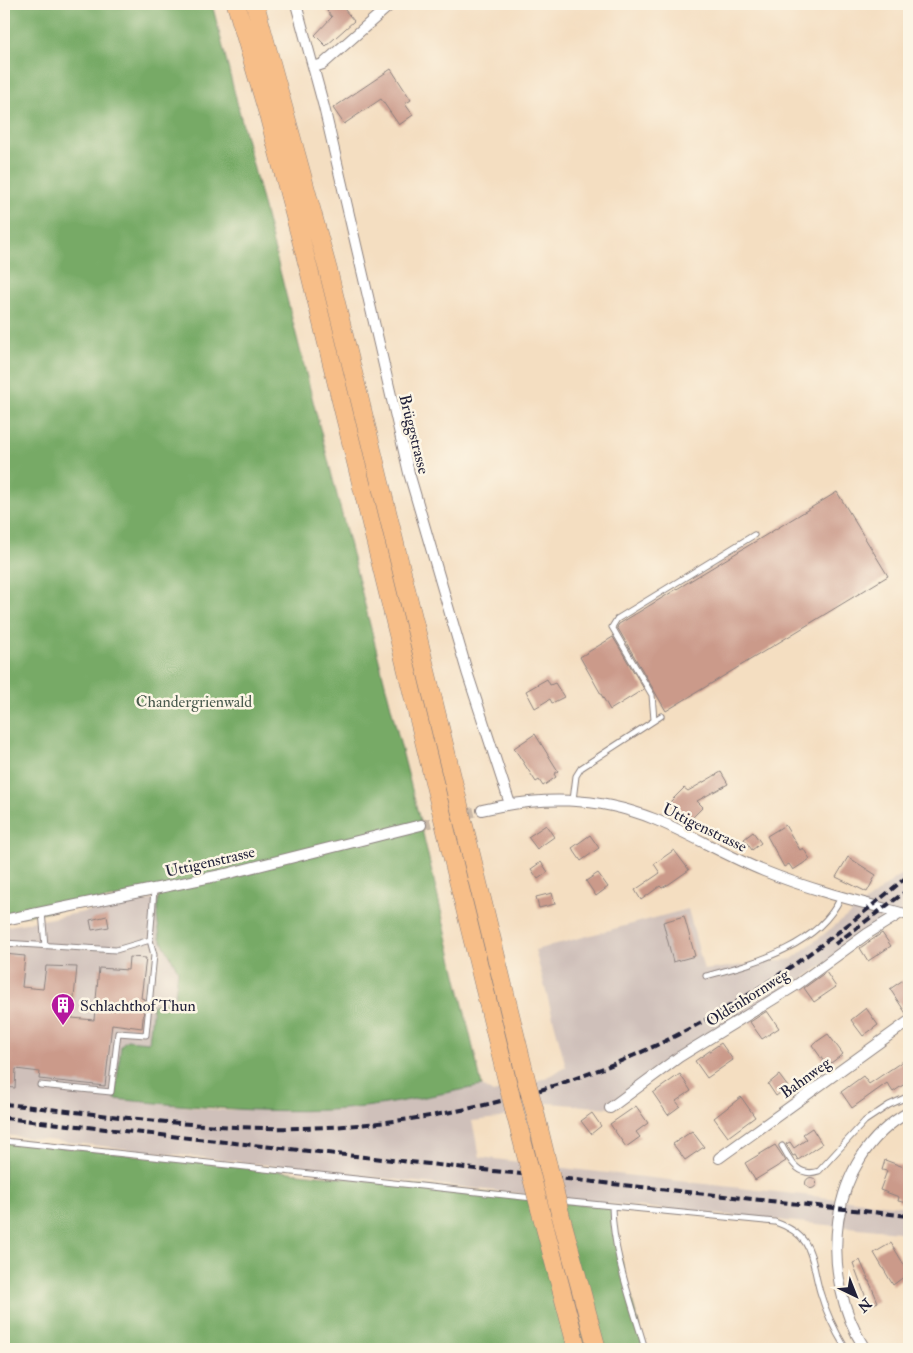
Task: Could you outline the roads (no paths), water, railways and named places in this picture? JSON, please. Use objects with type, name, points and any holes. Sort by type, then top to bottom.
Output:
[{"type":"highway","points":[[236,4],[266,106],[310,274],[528,1164],[549,1205],[597,1349]]},
{"type":"highway","points":[[255,4],[294,140],[335,297],[548,1166],[549,1205],[577,1349]]},
{"type":"street","name":"Brüggstrasse","points":[[296,4],[314,67],[407,464],[464,659],[510,804]]},
{"type":"street","points":[[314,67],[326,61],[392,4]]},
{"type":"street","name":"Uttigenstrasse","points":[[482,810],[537,800],[573,800],[608,804],[639,813],[762,870],[842,897],[905,914]]},
{"type":"street","name":"Uttigenstrasse","points":[[4,920],[226,874],[422,825]]},
{"type":"street","name":"Oldenhornweg","points":[[610,1108],[680,1057],[905,914]]},
{"type":"street","name":"Bahnweg","points":[[719,1158],[909,1021]]},
{"type":"street","points":[[865,1349],[848,1314],[839,1283],[836,1265],[838,1225],[846,1190],[859,1161],[883,1131],[909,1112]]},
{"type":"lane","points":[[654,720],[652,695],[612,627],[617,618],[754,535]]},
{"type":"lane","points":[[573,800],[576,776],[581,768],[661,716]]},
{"type":"lane","points":[[40,1085],[111,1092],[118,1033],[146,1035],[154,955],[150,940],[154,890]]},
{"type":"lane","points":[[706,976],[738,968],[782,951],[805,937],[830,915],[842,897]]},
{"type":"lane","points":[[42,912],[45,946]]},
{"type":"lane","points":[[4,943],[116,950],[150,940]]},
{"type":"lane","points":[[782,1146],[792,1163],[801,1172],[811,1174],[819,1171],[864,1121],[889,1105],[909,1096]]},
{"type":"lane","points":[[4,1141],[549,1205],[612,1207],[775,1222],[790,1228],[800,1235],[809,1247],[828,1315],[846,1349]]},
{"type":"lane","points":[[612,1207],[616,1247],[645,1349]]},
{"type":"lane","points":[[907,1349],[909,1345]]},
{"type":"tunnel","points":[[421,825],[482,810]]},
{"type":"railway","points":[[4,1104],[189,1124],[263,1128],[356,1125],[412,1119],[468,1109],[576,1078],[628,1058],[679,1034],[728,1007],[776,977],[866,911],[909,875]]},
{"type":"railway","points":[[835,944],[909,889]]},
{"type":"railway","points":[[4,1118],[909,1216]]},
{"type":"place","name":"Schlachthof Thun","points":[[63,1026]]},
{"type":"park label","name":"Chandergrienwald","points":[[194,701]]}]
